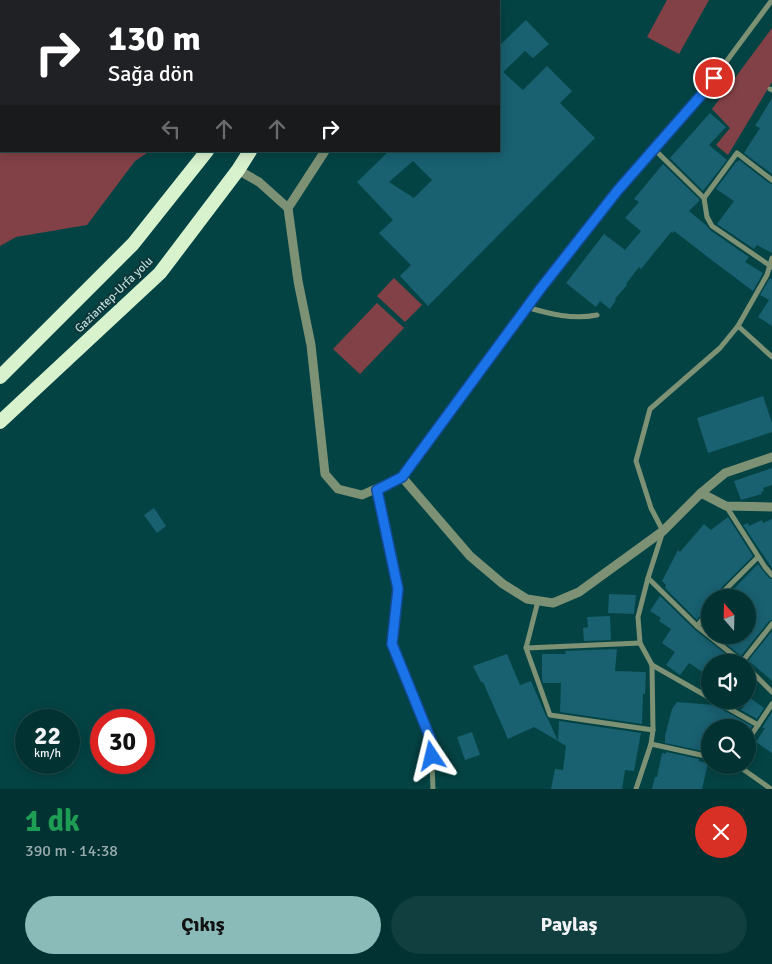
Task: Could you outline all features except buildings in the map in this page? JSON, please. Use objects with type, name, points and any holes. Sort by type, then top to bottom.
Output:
[{"type":"highway","name":"Gaziantep-Urfa yolu","points":[[0,377],[133,244],[206,152]]},
{"type":"highway","name":"Gaziantep-Urfa yolu","points":[[0,422],[160,273],[238,170],[249,152]]},
{"type":"highway","points":[[238,170],[254,152]]},
{"type":"street","points":[[238,170],[259,182],[288,208],[298,281],[311,345],[325,474],[338,489],[362,495],[377,490],[402,477],[526,307],[612,198],[703,93],[772,0]]},
{"type":"street","points":[[654,149],[704,198],[707,218],[712,226],[771,266]]},
{"type":"street","points":[[288,208],[324,152]]},
{"type":"street","points":[[704,198],[737,153],[772,180]]},
{"type":"street","points":[[636,789],[651,744],[653,730],[652,664],[640,643],[638,617],[663,532],[651,508],[636,461],[650,409],[720,348],[738,326],[767,276],[772,258]]},
{"type":"street","points":[[526,307],[554,315],[585,318],[597,315]]},
{"type":"street","points":[[738,326],[772,357]]},
{"type":"street","points":[[402,477],[470,556],[526,599],[553,603],[579,592],[663,532],[702,492],[725,473],[772,457]]},
{"type":"street","points":[[377,490],[385,530]]},
{"type":"street","points":[[377,490],[398,589],[392,644],[431,740],[433,789]]},
{"type":"street","points":[[702,492],[726,506],[758,557],[772,575]]},
{"type":"street","points":[[726,506],[772,507]]},
{"type":"street","points":[[726,589],[758,557]]},
{"type":"street","points":[[648,578],[697,626],[732,654]]},
{"type":"street","points":[[538,600],[526,648],[550,715],[653,730]]},
{"type":"street","points":[[697,626],[701,621]]},
{"type":"street","points":[[748,654],[772,624]]},
{"type":"street","points":[[526,648],[640,643]]},
{"type":"street","points":[[652,664],[701,693]]},
{"type":"street","points":[[756,676],[772,692]]},
{"type":"street","points":[[756,728],[772,704]]},
{"type":"street","points":[[730,709],[758,725]]},
{"type":"street","points":[[651,744],[701,755]]},
{"type":"street","points":[[750,774],[771,789]]},
{"type":"shaded area","points":[[667,0],[709,0],[679,54],[647,37]]},
{"type":"shaded area","points":[[772,28],[772,82],[728,155],[716,145],[730,128],[712,109]]},
{"type":"shaded area","points":[[0,152],[148,152],[135,161],[87,225],[16,237],[0,246]]},
{"type":"shaded area","points":[[394,278],[422,305],[405,322],[377,296]]},
{"type":"shaded area","points":[[377,303],[404,328],[360,374],[333,349]]},
{"type":"route","points":[[432,756],[431,740],[392,644],[398,589],[377,490],[402,477],[541,288],[618,190],[714,78]]}]
